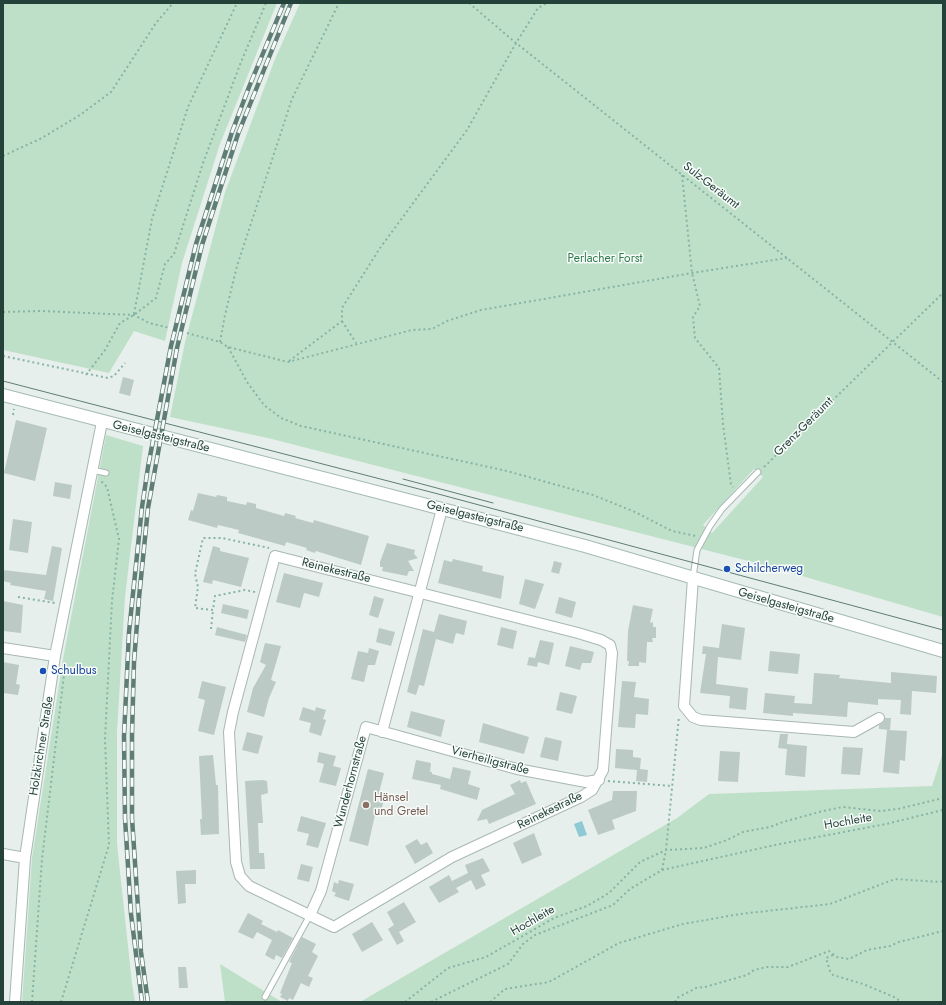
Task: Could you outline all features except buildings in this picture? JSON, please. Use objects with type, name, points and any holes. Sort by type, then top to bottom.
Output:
[{"type":"main road","name":"Geiselgasteigstraße","points":[[3,395],[102,422],[584,546],[943,652]]},
{"type":"street","name":"Holzkirchner Straße","points":[[15,1002],[24,858],[55,656],[100,472],[102,422]]},
{"type":"street","name":"Wunderhornstraße","points":[[310,915],[321,891],[366,727],[382,732],[421,593],[442,509]]},
{"type":"street","name":"Reinekestraße","points":[[275,556],[421,593],[578,633],[601,640],[610,645],[612,653],[603,770],[599,780],[592,790],[581,797],[452,857],[334,927],[249,886],[240,876],[236,862],[229,732],[235,705],[275,556]]},
{"type":"street","points":[[693,578],[684,706],[693,717],[701,720],[854,732],[879,718]]},
{"type":"street","points":[[3,648],[55,656]]},
{"type":"street","name":"Vierheiligstraße","points":[[382,732],[517,769],[586,782],[599,780]]},
{"type":"street","points":[[3,854],[24,858]]},
{"type":"lane","points":[[693,578],[697,550],[703,538],[722,508],[758,472]]},
{"type":"lane","name":"Wunderhornstraße","points":[[265,997],[310,915]]},
{"type":"path","points":[[3,156],[49,134],[80,115],[111,92],[156,22],[173,3]]},
{"type":"path","points":[[134,316],[152,219],[188,107],[237,3]]},
{"type":"path","points":[[86,375],[105,350],[120,323],[134,316],[156,298],[165,264],[174,254],[203,163],[230,91],[266,3]]},
{"type":"path","points":[[220,342],[224,314],[237,266],[292,99],[339,3]]},
{"type":"path","name":"Sulz-Geräumt","points":[[469,3],[516,43],[943,382]]},
{"type":"path","points":[[356,343],[342,321],[342,308],[380,248],[467,130],[516,43],[538,8],[547,3]]},
{"type":"path","points":[[682,175],[692,273],[700,306],[693,317],[695,338],[719,368],[731,484],[737,492]]},
{"type":"path","points":[[187,333],[220,342],[228,347],[288,362],[356,343],[412,330],[432,329],[447,321],[481,310],[787,258]]},
{"type":"path","name":"Grenz-Geräumt","points":[[758,472],[943,293]]},
{"type":"path","points":[[3,312],[41,311],[134,316],[149,323],[170,328]]},
{"type":"path","points":[[288,362],[342,321]]},
{"type":"path","points":[[228,347],[247,382],[264,405],[281,418],[301,426],[507,471],[579,491],[635,512],[672,531],[703,538]]},
{"type":"path","points":[[3,356],[86,375],[108,378],[114,376],[125,362]]},
{"type":"path","points":[[13,415],[14,409]]},
{"type":"path","points":[[61,1002],[109,845],[105,738],[112,601],[119,538],[107,487],[100,482],[100,472]]},
{"type":"path","points":[[213,610],[195,608],[198,588],[195,574],[203,538],[222,538],[269,548],[275,556]]},
{"type":"path","points":[[211,629],[215,596],[245,590],[253,592]]},
{"type":"path","points":[[18,597],[56,603]]},
{"type":"path","points":[[32,1002],[42,859],[64,668],[55,656]]},
{"type":"path","points":[[662,870],[666,850],[679,716],[684,706]]},
{"type":"path","points":[[599,780],[672,786]]},
{"type":"path","name":"Hochleite","points":[[405,1002],[448,968],[486,957],[554,918],[587,906],[609,893],[640,862],[666,850],[704,848],[727,840],[743,832],[770,827],[823,811],[843,807],[880,811],[898,809],[943,798]]},
{"type":"path","name":"Hochleite","points":[[431,1002],[508,964],[523,944],[536,935],[613,905],[630,889],[662,870],[775,845],[886,824],[943,810]]},
{"type":"path","points":[[490,1002],[505,990],[549,982],[619,943],[683,924],[740,914],[830,904],[896,879],[943,881]]},
{"type":"path","points":[[675,1002],[677,998],[696,988],[705,987],[747,975],[754,970],[767,967],[788,967],[829,951],[837,957],[849,958],[868,950],[890,946],[899,942],[943,931]]},
{"type":"path","points":[[833,955],[826,958],[830,971],[833,974],[876,989],[902,1002]]},
{"type":"green space","points":[[3,3],[277,3],[220,144],[182,263],[165,341],[134,331],[109,373],[3,350]]},
{"type":"green space","name":"Perlacher Forst","points":[[300,3],[943,3],[943,617],[764,565],[268,438],[170,417],[185,342],[225,192],[275,59]],"holes":[[[754,469],[763,477],[712,533],[703,525]]]},
{"type":"green space","points":[[106,435],[143,446],[125,597],[117,732],[117,844],[135,1002],[22,1002],[32,858],[63,659]]},
{"type":"green space","points":[[943,752],[943,1002],[360,1002],[677,818],[709,794],[932,786]]},
{"type":"green space","points":[[220,964],[282,1002],[225,1002]]},
{"type":"water","points":[[582,821],[587,835],[579,837],[574,824]]},
{"type":"tram line","points":[[3,381],[442,495],[943,630]]},
{"type":"tram line","points":[[403,479],[493,503]]},
{"type":"railway","points":[[142,1002],[131,914],[125,818],[124,736],[129,632],[142,507],[171,346],[196,244],[232,132],[284,3]]},
{"type":"railway","points":[[148,1002],[141,952],[132,818],[134,662],[148,508],[177,348],[202,245],[238,134],[291,3]]},
{"type":"place","name":"Schilcherweg","points":[[727,569]]},
{"type":"place","name":"Schulbus","points":[[43,671]]},
{"type":"place","name":"Hänsel und Gretel","points":[[366,805]]}]
